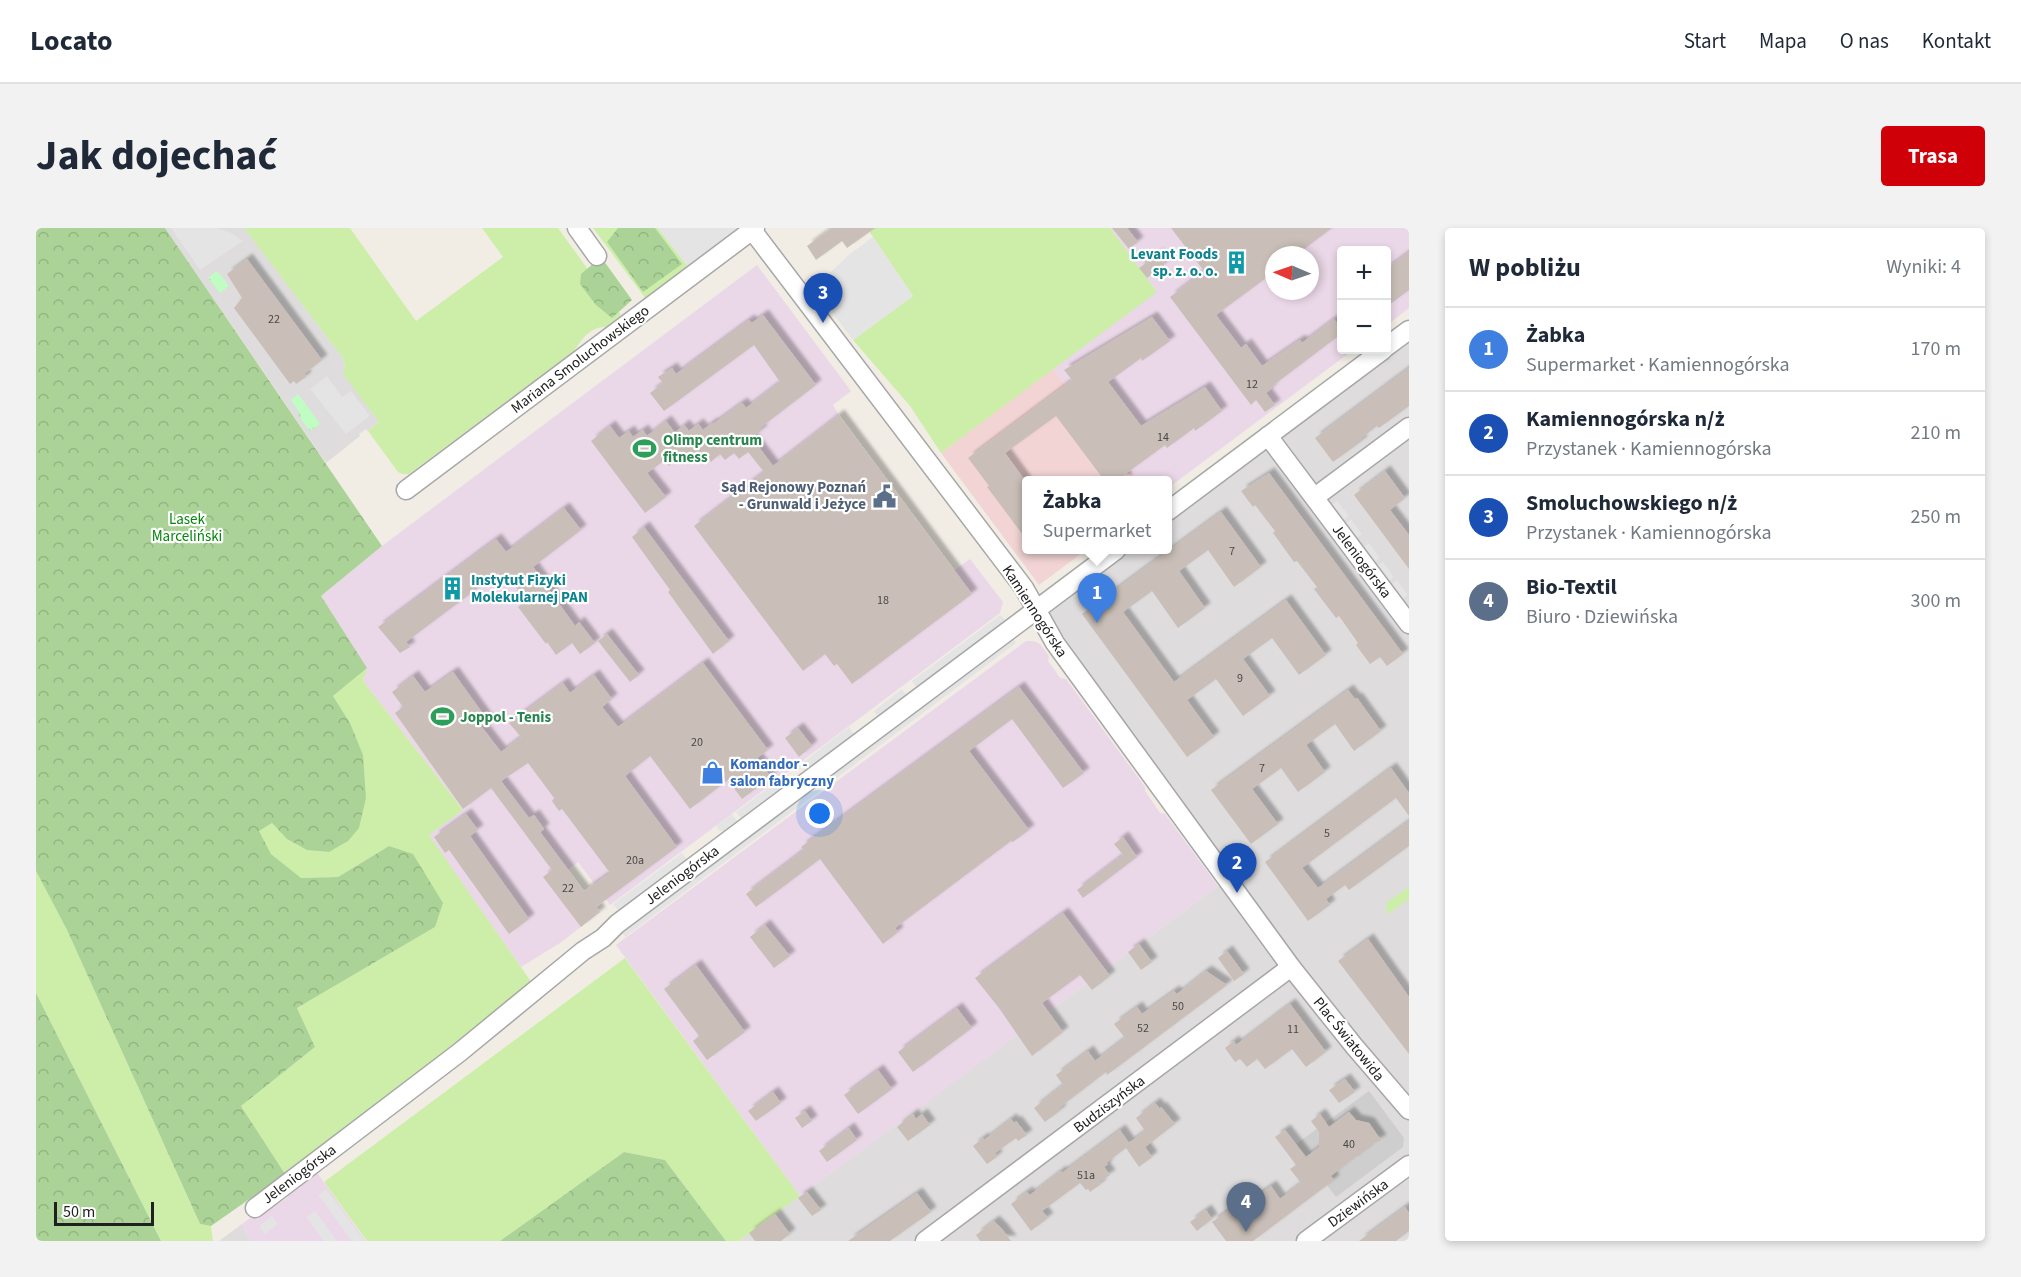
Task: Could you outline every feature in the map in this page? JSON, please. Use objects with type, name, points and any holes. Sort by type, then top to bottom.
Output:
[{"type":"street","points":[[577,228],[597,256]]},
{"type":"street","name":"Mariana Smoluchowskiego","points":[[406,490],[754,229]]},
{"type":"street","name":"Kamiennogórska","points":[[754,229],[1024,588],[1061,651],[1291,967]]},
{"type":"street","points":[[1391,344],[1409,331]]},
{"type":"street","points":[[1172,507],[1377,354]]},
{"type":"street","points":[[1315,498],[1409,427]]},
{"type":"street","name":"Jeleniogórska","points":[[1268,436],[1409,624]]},
{"type":"street","name":"Jeleniogórska","points":[[255,1208],[460,1052],[603,938],[617,924],[1109,554]]},
{"type":"street","name":"Plac Światowida","points":[[1291,967],[1409,1110]]},
{"type":"street","name":"Budziszyńska","points":[[925,1241],[1291,967]]},
{"type":"street","name":"Dziewińska","points":[[1306,1241],[1409,1166]]},
{"type":"shaded area","points":[[165,228],[244,228],[343,358],[344,374],[379,422],[368,431],[366,429],[359,434],[360,436],[326,463]]},
{"type":"shaded area","points":[[171,228],[217,228],[243,241],[200,270]]},
{"type":"shaded area","points":[[658,228],[740,228],[688,267]]},
{"type":"shaded area","points":[[1110,228],[1409,228],[1409,308],[1391,322],[1391,246],[1337,246],[1337,354],[1348,354],[1172,485],[1172,476],[1135,476],[1053,368],[1156,291]]},
{"type":"shaded area","points":[[873,237],[913,296],[853,340],[814,288],[850,254]]},
{"type":"shaded area","points":[[757,265],[851,391],[833,405],[839,415],[819,431],[928,577],[925,591],[970,559],[1003,602],[1000,613],[610,905],[578,862],[568,870],[600,912],[560,943],[521,967],[428,835],[463,810],[363,681],[321,596],[382,546]]},
{"type":"shaded area","points":[[1409,342],[1409,1241],[739,1241],[1233,875],[1045,610],[1122,554],[1172,554],[1172,517]]},
{"type":"shaded area","points":[[1053,368],[1135,476],[1022,476],[1022,554],[1081,554],[1039,585],[941,453]]},
{"type":"shaded area","points":[[327,376],[342,397],[351,391],[370,416],[346,434],[310,389]]},
{"type":"shaded area","points":[[1337,501],[1349,516],[1341,522],[1330,506]]},
{"type":"shaded area","points":[[1351,519],[1362,534],[1354,540],[1343,525]]},
{"type":"shaded area","points":[[1369,543],[1380,558],[1372,564],[1361,549]]},
{"type":"shaded area","points":[[1383,562],[1394,577],[1386,583],[1375,567]]},
{"type":"shaded area","points":[[1397,580],[1408,595],[1400,601],[1389,586]]},
{"type":"shaded area","points":[[1000,615],[1008,623],[919,691],[912,681]]},
{"type":"shaded area","points":[[1011,634],[1016,643],[625,937],[619,929]]},
{"type":"shaded area","points":[[1026,641],[1040,644],[1060,678],[1066,679],[1145,787],[1145,791],[1160,813],[1165,814],[1218,886],[800,1196],[616,945]]},
{"type":"shaded area","points":[[902,689],[909,699],[881,720],[874,711]]},
{"type":"shaded area","points":[[849,727],[856,737],[808,771],[802,763]]},
{"type":"shaded area","points":[[782,778],[787,784],[785,791],[744,822],[736,812]]},
{"type":"shaded area","points":[[732,814],[740,825],[731,832],[720,831],[716,826]]},
{"type":"shaded area","points":[[682,853],[687,860],[686,866],[624,912],[618,910],[613,904]]},
{"type":"shaded area","points":[[1369,1091],[1404,1138],[1403,1147],[1336,1197],[1296,1144]]},
{"type":"shaded area","points":[[315,1170],[366,1241],[250,1241],[242,1224],[262,1209],[272,1208],[287,1198],[290,1188]]},
{"type":"shaded area","points":[[326,1189],[364,1240],[352,1241],[318,1195]]},
{"type":"shaded area","points":[[315,1211],[337,1241],[324,1241],[306,1217]]},
{"type":"shaded area","points":[[272,1216],[278,1224],[265,1234],[259,1226]]},
{"type":"shaded area","points":[[242,1224],[250,1241],[219,1241]]},
{"type":"green space","name":"Lasek Marceliński","points":[[36,228],[165,228],[382,546],[321,596],[367,668],[333,696],[350,723],[363,755],[366,798],[359,828],[348,841],[329,852],[307,850],[287,839],[272,823],[259,831],[271,854],[301,878],[338,877],[389,846],[413,854],[443,903],[435,927],[297,1008],[315,1047],[241,1106],[285,1174],[211,1226],[200,1224],[67,930],[36,871]]},
{"type":"green space","points":[[244,228],[350,228],[416,321],[503,257],[482,228],[558,228],[621,315],[606,327],[591,331],[574,351],[409,474],[402,474],[398,472],[368,431],[379,422],[343,374],[345,368],[343,358]]},
{"type":"green space","points":[[593,228],[658,228],[688,267],[695,264],[646,299]]},
{"type":"green space","points":[[618,228],[655,228],[682,264],[643,292],[607,242]]},
{"type":"green space","points":[[867,228],[1110,228],[1157,292],[941,453],[910,406],[853,340],[913,296]]},
{"type":"green space","points":[[601,257],[632,300],[612,318],[596,305],[580,284],[581,274]]},
{"type":"green space","points":[[217,271],[229,286],[220,293],[208,278]]},
{"type":"green space","points":[[298,394],[320,424],[310,431],[298,415],[300,413],[291,400]]},
{"type":"green space","points":[[367,668],[363,681],[463,810],[429,835],[534,986],[285,1174],[241,1106],[315,1047],[297,1008],[435,927],[389,846],[338,877],[300,878],[271,854],[258,831],[272,823],[297,844],[329,852],[350,723],[333,696]]},
{"type":"green space","points":[[36,871],[67,930],[200,1224],[211,1226],[213,1241],[161,1241],[36,993]]},
{"type":"green space","points":[[1409,887],[1409,899],[1388,914],[1387,902]]},
{"type":"green space","points":[[625,958],[800,1196],[739,1241],[726,1241],[665,1160],[624,1152],[500,1241],[367,1241],[324,1182]]},
{"type":"green space","points":[[36,993],[161,1241],[36,1241]]},
{"type":"green space","points":[[624,1152],[665,1160],[726,1241],[500,1241]]},
{"type":"building","points":[[832,228],[875,228],[847,248],[842,241],[816,260],[807,246]]},
{"type":"building","points":[[1112,228],[1127,228],[1138,242],[1129,249]]},
{"type":"building","points":[[1171,228],[1332,228],[1308,246],[1265,246],[1265,279],[1216,315],[1241,348],[1246,344],[1262,366],[1300,340],[1302,343],[1334,319],[1337,323],[1337,337],[1266,393],[1275,405],[1265,412],[1256,400],[1251,405],[1170,297],[1204,271]]},
{"type":"building","points":[[1409,252],[1409,290],[1391,303],[1391,300],[1391,265]]},
{"type":"building","points":[[1158,254],[1165,264],[1147,278],[1139,268]]},
{"type":"building","points":[[247,259],[322,360],[304,374],[306,377],[296,384],[294,381],[290,384],[234,308],[242,298],[227,274]]},
{"type":"building","points":[[763,315],[816,385],[760,428],[762,430],[752,438],[773,466],[839,415],[972,594],[852,684],[837,664],[834,666],[825,654],[803,671],[694,526],[764,472],[748,452],[739,459],[734,453],[725,460],[720,454],[711,462],[706,456],[697,463],[692,457],[683,464],[679,458],[669,466],[665,460],[647,473],[666,497],[645,513],[591,441],[610,426],[619,438],[629,431],[633,437],[643,430],[647,436],[666,421],[675,433],[684,425],[689,431],[698,424],[703,430],[742,403],[746,408],[780,382],[754,345],[664,411],[650,393],[663,383],[658,377],[672,368],[676,374],[749,320],[752,323]]},
{"type":"building","points":[[1152,317],[1170,341],[1142,361],[1141,358],[1108,382],[1141,426],[1205,387],[1222,411],[1167,448],[1165,445],[1125,476],[1101,476],[1056,416],[1005,453],[1022,476],[1022,534],[968,458],[1072,380],[1064,370]]},
{"type":"building","points":[[1409,368],[1409,406],[1379,428],[1377,426],[1360,439],[1362,441],[1333,462],[1315,438]]},
{"type":"building","points":[[1385,471],[1405,498],[1390,510],[1409,535],[1409,569],[1354,495]]},
{"type":"building","points":[[1269,473],[1403,654],[1387,666],[1380,657],[1370,664],[1339,616],[1336,618],[1314,589],[1317,587],[1297,561],[1294,562],[1273,533],[1275,531],[1241,491]]},
{"type":"building","name":"Instytut Fizyki Molekularnej PAN","points":[[564,508],[581,530],[533,567],[575,626],[579,622],[595,643],[580,654],[572,643],[556,655],[518,607],[526,601],[506,574],[501,578],[498,573],[406,642],[410,647],[400,653],[378,627],[496,539],[506,552]]},
{"type":"building","points":[[1221,512],[1261,567],[1234,587],[1208,550],[1179,571],[1205,608],[1178,628],[1152,591],[1123,612],[1174,682],[1286,600],[1326,655],[1299,675],[1272,638],[1243,659],[1270,696],[1243,716],[1216,679],[1187,700],[1214,737],[1187,757],[1082,614],[1164,554],[1172,554],[1172,548]]},
{"type":"building","points":[[644,527],[729,641],[713,654],[632,537]]},
{"type":"building","points":[[607,634],[639,675],[630,682],[598,641]]},
{"type":"building","points":[[703,663],[768,750],[757,758],[771,777],[742,799],[728,780],[690,809],[650,756],[625,776],[677,847],[596,907],[600,912],[581,927],[543,877],[552,870],[491,788],[463,809],[395,713],[403,707],[392,692],[413,676],[425,692],[453,672],[488,721],[481,726],[501,752],[521,737],[509,723],[563,683],[570,693],[594,675],[612,699],[602,707],[618,727]],"holes":[[[528,763],[554,798],[552,801],[559,811],[562,809],[610,873],[584,891],[540,832],[544,829],[534,815],[529,818],[501,781]]]},
{"type":"building","points":[[1019,687],[1084,773],[1063,788],[1012,719],[969,751],[1029,830],[895,928],[898,932],[883,944],[820,859],[756,907],[746,894],[804,850],[801,847]]},
{"type":"building","points":[[1348,690],[1355,699],[1357,698],[1381,731],[1354,751],[1335,724],[1306,745],[1325,772],[1298,792],[1281,768],[1252,789],[1278,824],[1251,844],[1211,790]]},
{"type":"building","points":[[798,728],[812,746],[799,757],[785,738]]},
{"type":"building","points":[[1391,768],[1409,793],[1409,816],[1396,798],[1302,868],[1318,888],[1409,821],[1409,846],[1349,890],[1345,885],[1326,899],[1330,905],[1308,921],[1265,862]]},
{"type":"building","points":[[466,814],[478,830],[470,836],[529,919],[509,934],[449,850],[445,853],[434,837]]},
{"type":"building","points":[[1123,837],[1137,857],[1083,898],[1077,890],[1123,855],[1114,844]]},
{"type":"building","points":[[1063,913],[1110,976],[1092,990],[1080,975],[1042,1003],[1063,1032],[1032,1056],[975,978]]},
{"type":"building","points":[[765,925],[790,956],[774,968],[750,937]]},
{"type":"building","points":[[1368,939],[1409,997],[1409,1054],[1338,961]]},
{"type":"building","points":[[1139,944],[1152,962],[1141,970],[1128,952]]},
{"type":"building","points":[[1227,951],[1244,974],[1234,981],[1218,958]]},
{"type":"building","points":[[696,965],[745,1032],[707,1060],[693,1041],[699,1036],[664,989]]},
{"type":"building","points":[[1206,971],[1227,985],[1107,1075],[1106,1072],[1059,1108],[1061,1110],[1045,1122],[1034,1108],[1063,1085],[1056,1075],[1088,1051],[1095,1061],[1125,1038],[1114,1024],[1137,1007],[1142,1014],[1174,991],[1177,994]]},
{"type":"building","points":[[1290,1004],[1326,1052],[1306,1067],[1292,1049],[1265,1069],[1257,1059],[1247,1067],[1240,1059],[1235,1062],[1225,1048],[1234,1041],[1236,1045]]},
{"type":"building","points":[[957,1008],[972,1028],[913,1072],[898,1052]]},
{"type":"building","points":[[878,1070],[892,1089],[858,1114],[844,1095]]},
{"type":"building","points":[[1345,1079],[1355,1092],[1339,1103],[1329,1090]]},
{"type":"building","points":[[773,1092],[781,1103],[756,1121],[748,1111]]},
{"type":"building","points":[[1155,1103],[1175,1124],[1145,1147],[1152,1157],[1139,1167],[1126,1148],[1106,1163],[1108,1164],[1104,1167],[1110,1175],[1099,1182],[1101,1184],[1090,1192],[1080,1183],[1042,1211],[1048,1218],[1031,1231],[1011,1204],[1027,1192],[1030,1195],[1120,1130],[1129,1143],[1145,1131],[1136,1118]]},
{"type":"building","points":[[805,1111],[812,1121],[802,1128],[795,1118]]},
{"type":"building","points":[[1349,1112],[1356,1120],[1369,1123],[1381,1140],[1358,1154],[1354,1160],[1352,1159],[1331,1176],[1334,1180],[1253,1241],[1226,1241],[1212,1222],[1229,1210],[1235,1217],[1250,1205],[1248,1202],[1271,1186],[1280,1199],[1301,1183],[1290,1169],[1296,1165],[1275,1137],[1285,1130],[1306,1157],[1319,1147],[1319,1132],[1311,1121],[1320,1114],[1329,1127]]},
{"type":"building","points":[[913,1114],[916,1119],[922,1114],[930,1125],[908,1141],[897,1127]]},
{"type":"building","points":[[1011,1119],[1014,1123],[1016,1121],[1027,1135],[1018,1141],[1016,1138],[995,1153],[997,1157],[987,1164],[973,1146]]},
{"type":"building","points":[[849,1128],[857,1140],[827,1162],[819,1151]]},
{"type":"building","points":[[807,1192],[821,1210],[812,1216],[798,1198]]},
{"type":"building","points":[[917,1193],[931,1212],[890,1241],[848,1241]]},
{"type":"building","points":[[1405,1207],[1409,1213],[1409,1231],[1396,1241],[1359,1241]]},
{"type":"building","points":[[1206,1210],[1212,1219],[1197,1231],[1190,1222]]},
{"type":"building","points":[[775,1214],[790,1234],[781,1241],[755,1241],[749,1233]]},
{"type":"building","points":[[994,1221],[1011,1241],[980,1241],[976,1235]]},
{"type":"place","name":"Levant Foods sp. z. o. o.","points":[[1236,263]]},
{"type":"place","name":"Smoluchowskiego n/ż","points":[[823,323]]},
{"type":"place","name":"Olimp centrum fitness","points":[[645,449]]},
{"type":"place","name":"Sąd Rejonowy Poznań - Grunwald i Jeżyce","points":[[884,496]]},
{"type":"place","name":"Instytut Fizyki Molekularnej PAN","points":[[453,589]]},
{"type":"place","name":"Żabka","points":[[1097,623]]},
{"type":"place","name":"Joppol - Tenis","points":[[442,717]]},
{"type":"place","name":"Komandor - salon fabryczny","points":[[712,773]]},
{"type":"place","name":"Kamiennogórska n/ż","points":[[1237,893]]},
{"type":"place","name":"Bio-Textil","points":[[1246,1232]]}]
